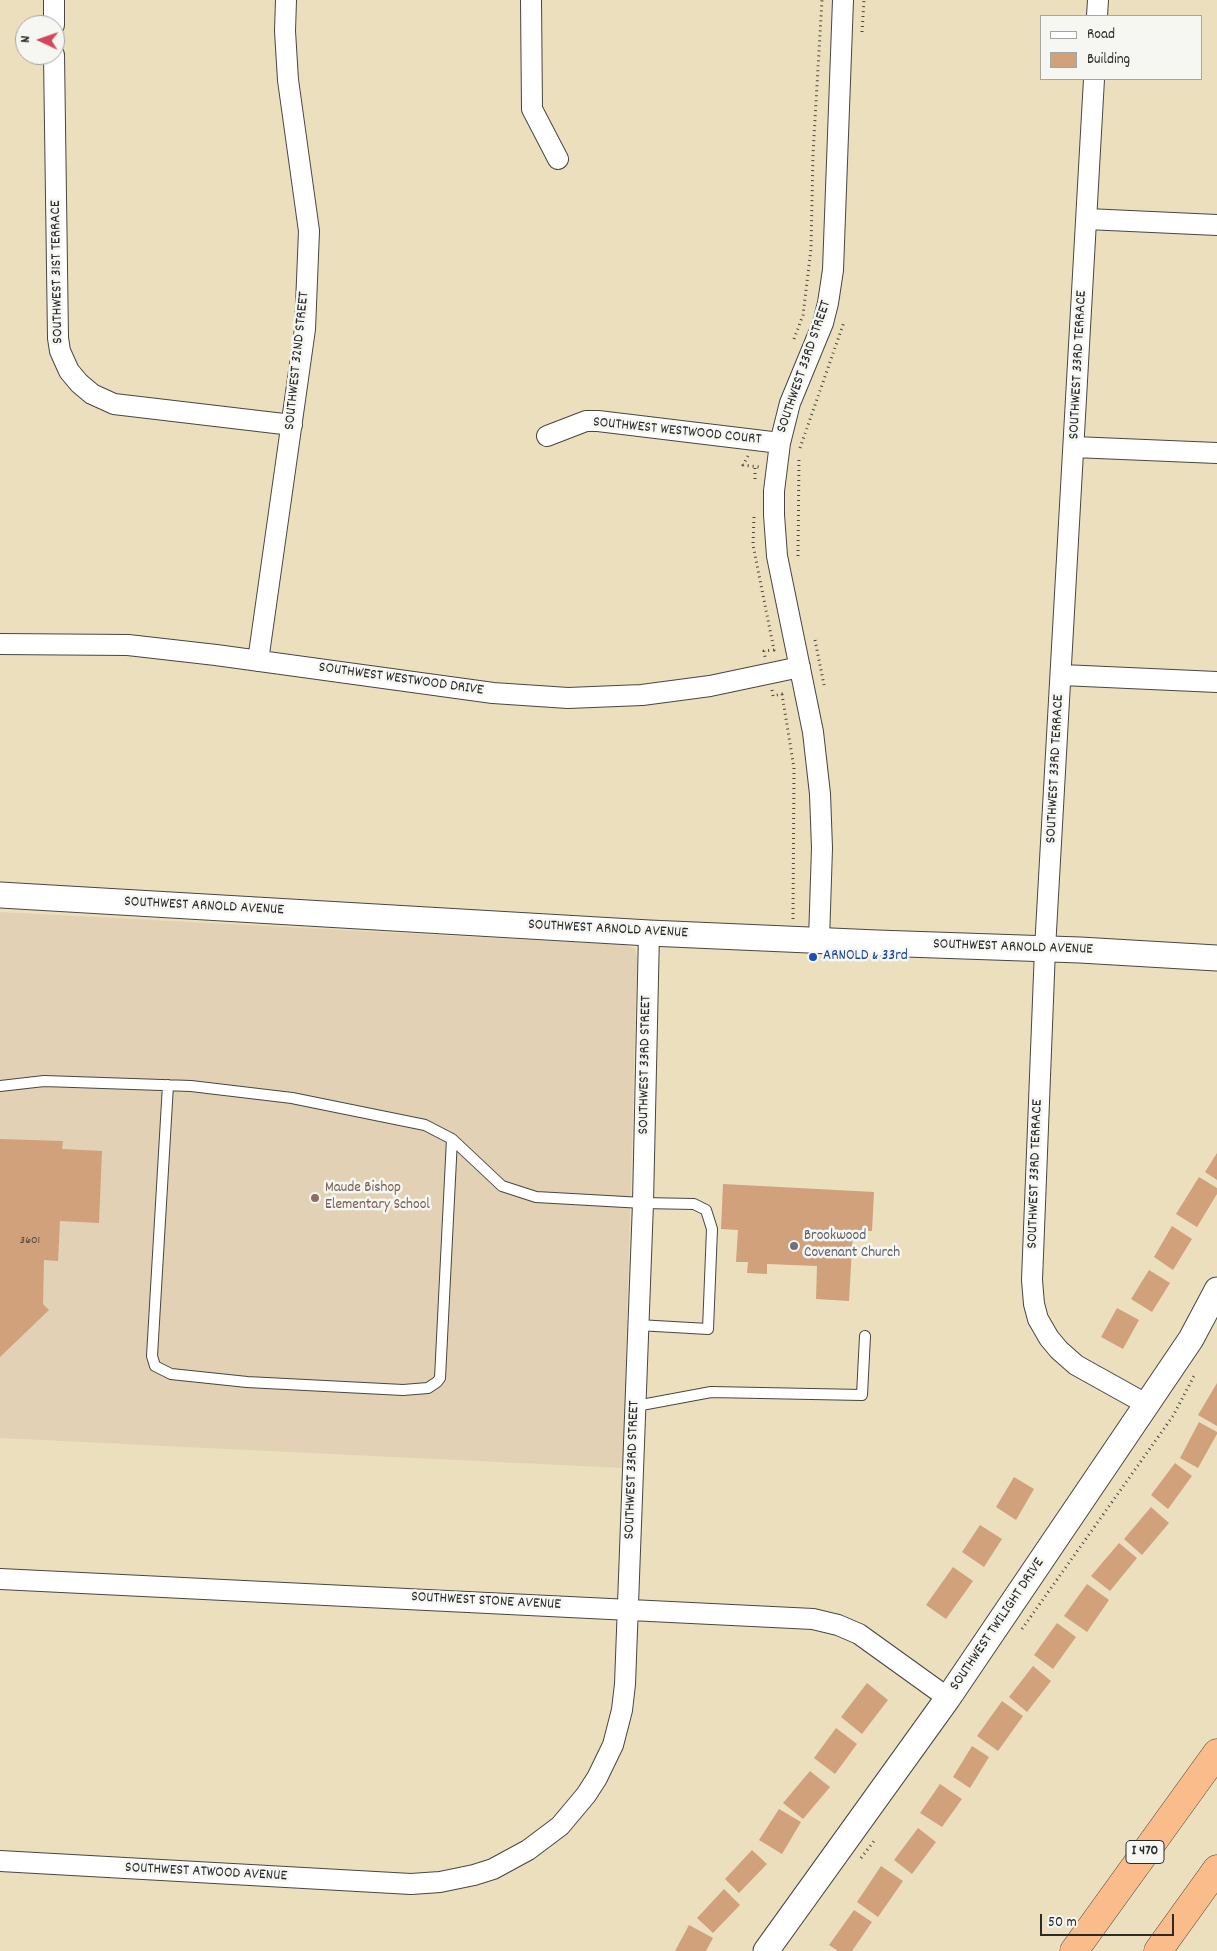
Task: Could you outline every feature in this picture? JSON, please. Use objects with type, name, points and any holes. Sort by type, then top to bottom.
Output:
[{"type":"highway","name":"I 470","points":[[1074,1951],[1217,1753]]},
{"type":"highway","points":[[1158,1951],[1217,1869]]},
{"type":"street","points":[[54,0],[54,15]]},
{"type":"street","name":"SOUTHWEST 32ND STREET","points":[[258,661],[305,329],[309,230],[288,80],[285,31],[286,0]]},
{"type":"street","points":[[531,0],[532,109],[558,159]]},
{"type":"street","name":"SOUTHWEST 33RD STREET","points":[[819,940],[822,848],[820,794],[814,732],[777,556],[774,491],[780,443],[790,403],[823,323],[833,270],[843,0]]},
{"type":"street","points":[[1098,0],[1098,15]]},
{"type":"street","name":"SOUTHWEST 31ST TERRACE","points":[[54,65],[58,338],[60,351],[69,371],[79,384],[92,394],[114,404],[292,425]]},
{"type":"street","name":"SOUTHWEST 33RD TERRACE","points":[[1094,80],[1062,675],[1045,948],[1032,1280],[1034,1304],[1042,1325],[1058,1350],[1076,1365],[1146,1404]]},
{"type":"street","points":[[1087,219],[1217,225]]},
{"type":"street","name":"SOUTHWEST WESTWOOD COURT","points":[[547,436],[586,421],[598,421],[780,443]]},
{"type":"street","points":[[1074,447],[1217,453]]},
{"type":"street","name":"SOUTHWEST WESTWOOD DRIVE","points":[[0,644],[128,645],[493,693],[568,698],[642,695],[710,686],[800,667]]},
{"type":"street","points":[[1062,675],[1217,682]]},
{"type":"street","name":"SOUTHWEST ARNOLD AVENUE","points":[[0,895],[649,933],[1045,948],[1217,958]]},
{"type":"street","name":"SOUTHWEST 33RD STREET","points":[[411,1884],[440,1882],[474,1875],[511,1860],[560,1826],[586,1795],[605,1762],[613,1745],[622,1710],[625,1684],[636,1406],[649,933]]},
{"type":"street","name":"SOUTHWEST TWILIGHT DRIVE","points":[[766,1951],[948,1698],[1191,1338],[1217,1290]]},
{"type":"street","name":"SOUTHWEST STONE AVENUE","points":[[0,1579],[797,1616],[838,1625],[866,1639],[948,1698]]},
{"type":"street","name":"SOUTHWEST ATWOOD AVENUE","points":[[0,1861],[411,1884]]},
{"type":"lane","points":[[0,1086],[44,1082],[168,1085],[292,1098],[425,1125],[452,1139],[502,1186],[536,1197],[694,1204],[706,1210],[712,1229],[708,1329],[638,1325]]},
{"type":"lane","points":[[168,1085],[152,1356],[155,1366],[171,1374],[247,1382],[403,1390],[428,1388],[437,1382],[440,1378],[452,1139]]},
{"type":"lane","points":[[636,1406],[711,1392],[862,1395],[865,1336]]},
{"type":"path","points":[[793,342],[803,315],[811,249],[813,154],[822,0]]},
{"type":"path","points":[[862,38],[864,0]]},
{"type":"path","points":[[798,562],[799,451],[844,328],[844,318]]},
{"type":"path","points":[[755,440],[743,465],[762,468]]},
{"type":"path","points":[[814,636],[822,664],[826,694]]},
{"type":"path","points":[[782,694],[794,768],[793,920]]},
{"type":"shaded area","name":"Maude Bishop Elementary School","points":[[0,912],[625,945],[635,949],[637,959],[623,1468],[0,1438]]},
{"type":"building","points":[[0,1139],[63,1141],[62,1149],[102,1151],[99,1223],[60,1221],[58,1261],[44,1260],[43,1304],[49,1310],[0,1357]]},
{"type":"building","points":[[1217,1153],[1217,1180],[1205,1172]]},
{"type":"building","points":[[1199,1177],[1217,1188],[1217,1194],[1197,1227],[1176,1214]]},
{"type":"building","name":"Brookwood Covenant Church","points":[[723,1184],[874,1192],[872,1231],[853,1230],[849,1301],[816,1299],[817,1266],[767,1264],[767,1274],[747,1273],[748,1262],[736,1262],[738,1230],[721,1229]]},
{"type":"building","points":[[1172,1226],[1192,1239],[1173,1270],[1154,1257]]},
{"type":"building","points":[[1149,1270],[1170,1283],[1152,1312],[1131,1299]]},
{"type":"building","points":[[1117,1308],[1139,1320],[1123,1349],[1101,1337]]},
{"type":"building","points":[[1217,1383],[1217,1426],[1198,1415]]},
{"type":"building","points":[[1199,1422],[1217,1432],[1217,1434],[1198,1468],[1180,1458]]},
{"type":"building","points":[[1175,1463],[1192,1476],[1168,1509],[1151,1495]]},
{"type":"building","points":[[1014,1477],[1034,1489],[1016,1520],[996,1507]]},
{"type":"building","points":[[1151,1507],[1169,1523],[1142,1555],[1124,1539]]},
{"type":"building","points":[[980,1525],[1002,1539],[984,1567],[962,1552]]},
{"type":"building","points":[[1119,1543],[1137,1558],[1110,1591],[1091,1576]]},
{"type":"building","points":[[953,1567],[973,1581],[946,1619],[926,1605]]},
{"type":"building","points":[[1087,1584],[1109,1600],[1087,1632],[1064,1616]]},
{"type":"building","points":[[1057,1623],[1076,1637],[1053,1669],[1034,1655]]},
{"type":"building","points":[[1033,1666],[1051,1681],[1027,1712],[1009,1697]]},
{"type":"building","points":[[867,1683],[888,1700],[862,1734],[841,1717]]},
{"type":"building","points":[[1002,1701],[1023,1716],[998,1751],[977,1736]]},
{"type":"building","points":[[836,1728],[857,1744],[835,1774],[814,1758]]},
{"type":"building","points":[[972,1746],[989,1757],[970,1788],[953,1777]]},
{"type":"building","points":[[810,1771],[830,1787],[803,1819],[783,1803]]},
{"type":"building","points":[[940,1784],[962,1799],[942,1827],[920,1813]]},
{"type":"building","points":[[779,1809],[801,1822],[782,1854],[759,1840]]},
{"type":"building","points":[[918,1828],[936,1842],[912,1874],[894,1860]]},
{"type":"building","points":[[752,1850],[767,1864],[739,1893],[725,1879]]},
{"type":"building","points":[[881,1866],[903,1881],[878,1917],[857,1902]]},
{"type":"building","points":[[724,1889],[740,1905],[713,1933],[697,1918]]},
{"type":"building","points":[[854,1910],[872,1922],[852,1951],[838,1951],[829,1945]]},
{"type":"building","points":[[689,1925],[713,1938],[706,1951],[675,1951]]},
{"type":"place","name":"ARNOLD & 33rd","points":[[813,957]]},
{"type":"place","name":"Maude Bishop Elementary School","points":[[315,1198]]},
{"type":"place","name":"Brookwood Covenant Church","points":[[794,1246]]}]
